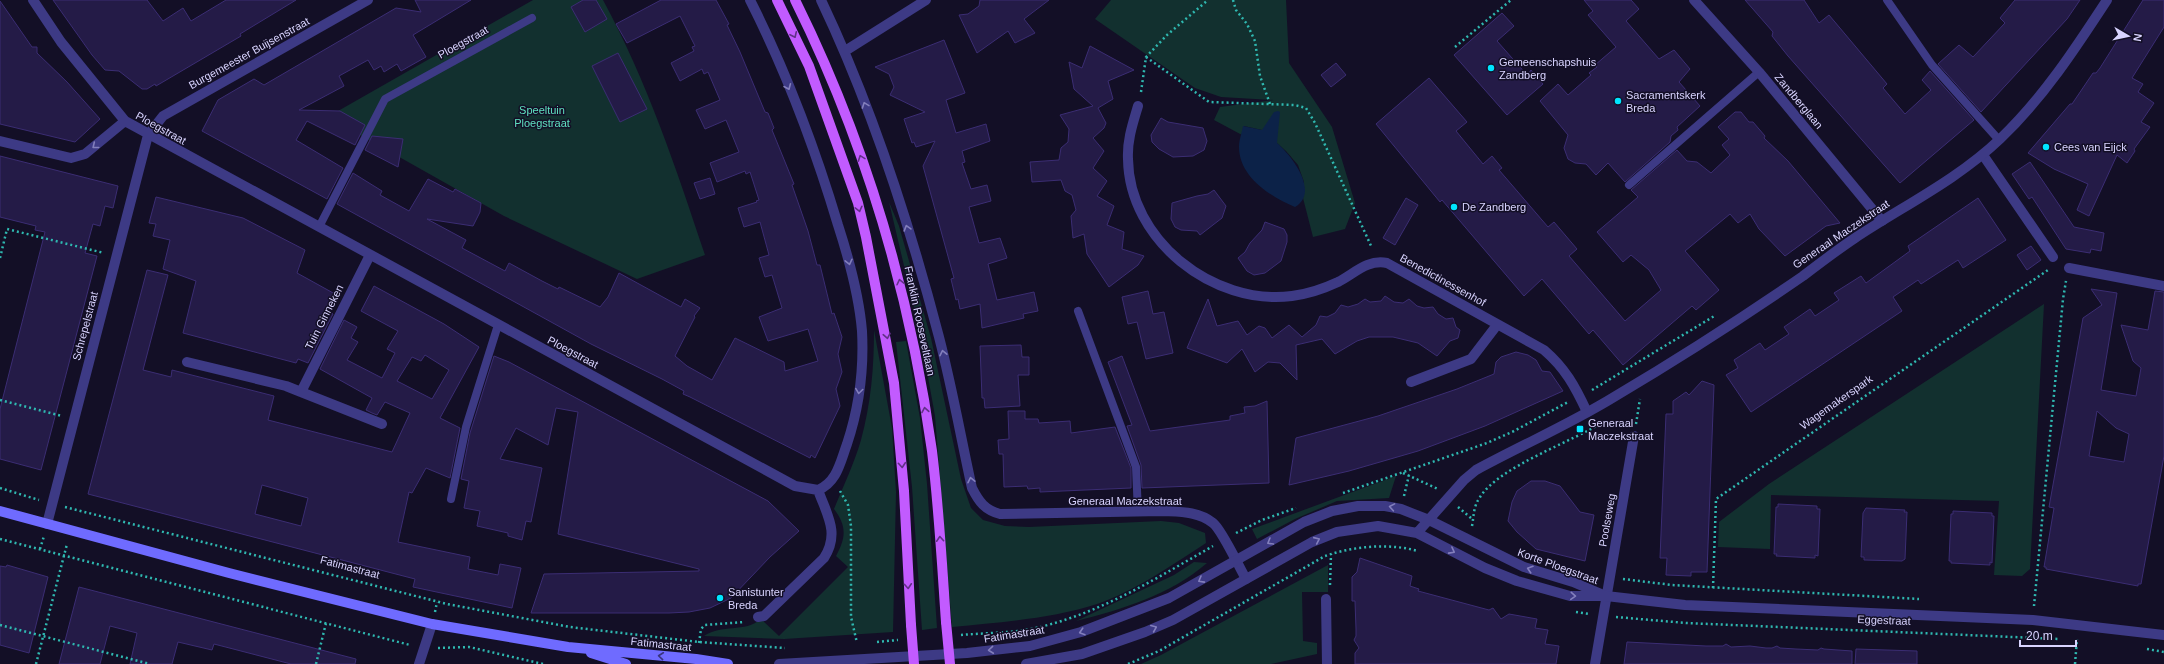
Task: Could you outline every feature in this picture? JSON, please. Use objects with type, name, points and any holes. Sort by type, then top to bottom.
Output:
[{"type":"main road","points":[[777,0],[809,66],[858,203],[866,237],[894,384],[904,491],[914,664]]},
{"type":"main road","name":"Franklin Rooseveltlaan","points":[[796,0],[824,59],[874,194],[897,267],[913,340],[931,450],[950,664]]},
{"type":"main road","name":"Fatimastraat","points":[[0,511],[432,624],[568,647],[696,659],[728,664]]},
{"type":"main road","name":"Fatimastraat","points":[[568,647],[626,664]]},
{"type":"street","name":"Ploegstraat","points":[[33,0],[61,42],[125,121],[148,135],[370,254],[795,486],[818,490]]},
{"type":"street","name":"Burgemeester Buijsenstraat","points":[[148,135],[162,116],[368,0]]},
{"type":"street","points":[[750,0],[795,103],[827,187],[856,292],[863,348],[860,382],[853,426],[832,481],[818,490],[830,520],[832,536],[831,547],[824,558],[764,616],[758,617]]},
{"type":"street","name":"Franklin Rooseveltlaan","points":[[821,0],[845,51],[895,187],[937,330],[972,488],[978,502],[991,511]]},
{"type":"street","points":[[845,51],[926,0]]},
{"type":"street","name":"Zandberglaan","points":[[1694,0],[1759,72],[1882,221]]},
{"type":"street","name":"Generaal Maczekstraat","points":[[1417,533],[1464,480],[1476,470],[1587,412],[1643,380],[1882,221],[1939,186],[1982,155],[2020,119],[2051,82],[2105,0]]},
{"type":"street","points":[[1138,106],[1130,131],[1128,159],[1136,201],[1154,234],[1166,249],[1199,275],[1216,284],[1239,292],[1262,297],[1278,297],[1316,291],[1338,282],[1371,262],[1378,262]]},
{"type":"street","points":[[0,141],[71,158],[85,154],[125,121]]},
{"type":"street","name":"Schrepelstraat","points":[[47,524],[148,135]]},
{"type":"street","points":[[1982,155],[2053,257]]},
{"type":"street","name":"Tuin Ginneken","points":[[301,392],[370,254]]},
{"type":"street","name":"Benedictinessenhof","points":[[1378,262],[1394,267],[1544,350],[1559,363],[1572,382],[1587,412]]},
{"type":"street","points":[[2069,268],[2164,286]]},
{"type":"street","points":[[1411,382],[1471,359],[1497,325]]},
{"type":"street","points":[[187,362],[286,386],[382,424]]},
{"type":"street","name":"Poolseweg","points":[[1595,664],[1634,436]]},
{"type":"street","points":[[1235,561],[1304,522],[1347,508],[1385,506],[1401,509],[1429,520]]},
{"type":"street","name":"Generaal Maczekstraat","points":[[991,511],[1000,514],[1185,512],[1201,516],[1214,524],[1246,579]]},
{"type":"street","name":"Korte Ploegstraat","points":[[1429,520],[1524,567],[1573,582],[1606,596]]},
{"type":"street","points":[[1026,664],[1082,654],[1145,632],[1173,620],[1312,542],[1337,532],[1378,526],[1417,533]]},
{"type":"street","name":"Korte Ploegstraat","points":[[1417,533],[1485,568],[1543,590],[1570,596],[1606,596]]},
{"type":"street","name":"Fatimastraat","points":[[779,664],[889,659],[1030,646],[1081,632],[1126,616],[1169,598],[1235,561]]},
{"type":"street","name":"Eggestraat","points":[[1606,596],[1712,606],[2033,620],[2164,635]]},
{"type":"street","points":[[1326,599],[1326,664]]},
{"type":"street","points":[[419,664],[432,624]]},
{"type":"lane","points":[[1887,0],[1932,65],[1999,140]]},
{"type":"lane","name":"Ploegstraat","points":[[319,227],[386,99],[532,18]]},
{"type":"lane","points":[[1629,185],[1759,72]]},
{"type":"lane","points":[[1078,311],[1136,467],[1138,512]]},
{"type":"lane","points":[[451,499],[466,427],[498,325]]},
{"type":"path","points":[[1138,106],[1146,57],[1167,35],[1208,0]]},
{"type":"path","points":[[1233,0],[1236,10],[1247,24],[1255,41],[1260,76],[1270,104]]},
{"type":"path","points":[[1455,48],[1510,0]]},
{"type":"path","points":[[1146,57],[1209,102],[1295,105],[1306,108],[1315,123],[1378,262]]},
{"type":"path","points":[[0,258],[7,229],[116,256]]},
{"type":"path","name":"Wagemakerspark","points":[[1712,606],[1716,499],[2051,268]]},
{"type":"path","points":[[2033,620],[2063,299],[2069,268]]},
{"type":"path","points":[[1634,436],[1643,380]]},
{"type":"path","points":[[1633,403],[1646,394]]},
{"type":"path","points":[[0,400],[74,419]]},
{"type":"path","points":[[1464,538],[1472,525],[1475,507],[1480,497],[1503,475],[1608,419]]},
{"type":"path","points":[[1336,495],[1402,473]]},
{"type":"path","points":[[832,481],[848,505],[851,526],[849,545],[852,564],[851,617],[856,644]]},
{"type":"path","name":"Fatimastraat","points":[[0,488],[52,504],[447,604],[570,627],[699,642],[793,647]]},
{"type":"path","points":[[958,635],[1030,629],[1086,612],[1128,594],[1173,570],[1223,540],[1262,520],[1299,507]]},
{"type":"path","points":[[36,664],[71,530]]},
{"type":"path","points":[[0,539],[424,649],[469,647],[543,664]]},
{"type":"path","points":[[1128,664],[1159,651],[1255,595],[1331,554],[1358,548],[1392,547],[1424,554]]},
{"type":"path","points":[[1326,599],[1330,590],[1331,554]]},
{"type":"path","name":"Eggestraat","points":[[1603,615],[1686,623],[2065,639]]},
{"type":"path","points":[[699,642],[701,629],[705,625],[743,622],[758,617]]},
{"type":"path","points":[[316,664],[326,623]]},
{"type":"path","points":[[0,625],[150,664]]},
{"type":"path","points":[[2075,664],[2077,625]]},
{"type":"path","points":[[872,642],[903,640]]},
{"type":"path","points":[[2071,640],[2084,641]]},
{"type":"path","points":[[849,644],[864,643]]},
{"type":"path","points":[[2142,648],[2164,652]]},
{"type":"green space","name":"Speeltuin Ploegstraat","points":[[533,0],[603,0],[619,31],[660,125],[705,255],[637,279],[504,216],[362,136],[324,119]]},
{"type":"green space","points":[[1111,0],[1286,0],[1289,63],[1332,127],[1355,203],[1345,229],[1313,237],[1303,198],[1304,182],[1298,165],[1286,151],[1262,130],[1244,126],[1242,135],[1214,120],[1220,107],[1274,100],[1221,97],[1195,88],[1095,19]]},
{"type":"green space","points":[[889,202],[899,226],[931,338],[961,479],[971,508],[983,520],[1005,526],[1029,527],[1161,521],[1179,523],[1205,533],[1206,543],[1167,569],[1139,585],[1111,599],[1097,604],[1043,617],[952,627],[935,416],[921,338]]},
{"type":"green space","points":[[2044,304],[2030,569],[2022,576],[1994,575],[1999,501],[1771,495],[1770,549],[1718,547],[1719,522],[1769,484]]},
{"type":"green space","points":[[874,330],[892,428],[896,492],[893,632],[784,639],[704,636],[718,630],[748,626],[761,619],[779,636],[848,567],[836,556],[842,543],[844,532],[841,521],[834,509],[861,440],[871,385]]},
{"type":"green space","points":[[906,341],[920,418],[927,484],[937,628],[922,630],[912,487],[896,342]]},
{"type":"green space","points":[[1396,476],[1389,498],[1337,501],[1295,519],[1257,539],[1252,529]]},
{"type":"green space","points":[[1194,562],[1207,563],[1178,584],[1145,600],[1076,621],[1174,575]]},
{"type":"green space","points":[[1328,565],[1328,592],[1302,592],[1303,641],[1317,643],[1317,654],[1271,664],[1141,664],[1161,655]]},
{"type":"water","points":[[1274,112],[1280,112],[1277,143],[1290,156],[1296,165],[1304,184],[1305,192],[1302,200],[1295,207],[1267,192],[1250,177],[1240,158],[1239,144],[1243,126],[1262,130]]},
{"type":"building","points":[[53,0],[147,0],[163,21],[183,8],[191,21],[226,0],[296,0],[240,34],[241,36],[156,86],[155,84],[147,89],[142,89],[119,71],[105,70],[92,55]]},
{"type":"building","points":[[415,0],[471,0],[413,35],[426,57],[401,71],[397,64],[384,72],[381,66],[374,70],[368,60],[339,76],[344,86],[299,110],[340,111],[365,125],[355,145],[307,121],[296,140],[343,168],[327,199],[202,131],[218,100],[254,79],[264,85],[396,8],[421,12]]},
{"type":"building","points":[[583,0],[596,0],[607,19],[585,32],[571,7]]},
{"type":"building","points":[[661,0],[716,0],[729,24],[727,25],[765,112],[768,113],[774,128],[772,130],[794,184],[792,185],[808,231],[817,265],[820,265],[832,314],[834,313],[842,337],[838,354],[842,372],[836,389],[840,406],[815,458],[811,455],[810,458],[683,394],[684,391],[591,344],[337,204],[353,173],[382,191],[380,195],[409,211],[428,179],[453,192],[455,189],[481,203],[480,212],[473,226],[427,219],[466,240],[462,248],[505,271],[509,263],[558,289],[559,287],[600,307],[608,297],[619,273],[681,307],[685,299],[700,308],[694,316],[695,317],[675,356],[687,366],[712,380],[735,338],[784,362],[785,371],[818,361],[808,329],[768,341],[759,317],[782,308],[772,275],[765,277],[759,258],[769,255],[760,222],[744,227],[738,208],[759,200],[750,172],[746,174],[745,171],[717,182],[710,163],[739,152],[726,120],[705,129],[696,110],[720,100],[708,72],[704,74],[702,69],[680,81],[671,63],[694,51],[692,47],[695,46],[680,16],[627,43],[616,24]]},
{"type":"building","points":[[980,0],[1049,0],[1024,19],[1035,33],[1015,43],[1008,31],[977,53],[959,15],[968,14],[979,6]]},
{"type":"building","name":"Sacramentskerk Breda","points":[[1584,0],[1631,0],[1639,9],[1626,21],[1659,59],[1674,50],[1690,69],[1679,82],[1700,106],[1677,127],[1678,130],[1671,136],[1670,142],[1625,182],[1608,163],[1596,175],[1586,164],[1575,163],[1568,159],[1564,148],[1568,135],[1540,101],[1558,84],[1568,95],[1591,75],[1589,73],[1597,67],[1595,65],[1616,47],[1588,15],[1593,11]]},
{"type":"building","points":[[1745,0],[1804,0],[1819,23],[1829,15],[1887,84],[1883,88],[1905,114],[1931,90],[1922,80],[1930,71],[1974,120],[1900,183],[1788,56],[1772,36],[1773,32]]},
{"type":"building","points":[[2015,0],[2080,0],[2067,19],[1981,112],[1938,64],[1959,45],[1973,57],[2005,23],[2000,18]]},
{"type":"building","points":[[2143,0],[2164,0],[2164,27],[2132,78],[2143,84],[2138,92],[2154,103],[2141,122],[2150,127],[2134,149],[2135,151],[2127,163],[2117,155],[2089,216],[2077,210],[2088,184],[2054,169],[2028,153],[2070,104],[2072,104],[2093,73],[2096,73],[2100,68]]},
{"type":"building","points":[[0,1],[32,47],[37,47],[37,53],[67,82],[100,119],[75,142],[0,124]]},
{"type":"building","points":[[1502,13],[1514,26],[1497,41],[1527,75],[1531,70],[1543,84],[1507,115],[1454,55]]},
{"type":"building","points":[[944,40],[965,93],[946,100],[956,133],[986,124],[990,141],[962,151],[965,162],[962,163],[971,189],[987,185],[991,201],[969,207],[979,243],[1000,238],[1007,258],[988,264],[997,300],[1034,292],[1038,311],[1023,314],[1024,318],[982,328],[980,304],[960,309],[958,299],[956,300],[951,279],[954,278],[923,166],[935,141],[916,147],[914,142],[912,143],[904,119],[925,112],[890,95],[894,87],[889,74],[875,67]]},
{"type":"building","points":[[1090,46],[1134,70],[1108,81],[1113,99],[1098,108],[1106,123],[1104,128],[1093,138],[1104,151],[1093,168],[1107,181],[1097,196],[1114,206],[1107,225],[1124,232],[1122,249],[1144,256],[1138,265],[1109,287],[1087,254],[1084,234],[1073,238],[1071,216],[1076,210],[1072,195],[1065,191],[1061,180],[1032,182],[1030,162],[1059,160],[1061,148],[1068,142],[1069,129],[1060,115],[1093,106],[1074,89],[1069,62],[1082,68]]},
{"type":"building","points":[[618,53],[647,109],[620,122],[592,66]]},
{"type":"building","points":[[1336,63],[1346,75],[1331,87],[1321,75]]},
{"type":"building","points":[[1429,78],[1467,122],[1456,131],[1483,164],[1492,156],[1502,168],[1499,170],[1548,227],[1554,222],[1577,249],[1569,256],[1625,321],[1661,290],[1649,270],[1631,255],[1623,262],[1597,232],[1638,197],[1631,190],[1677,150],[1687,161],[1697,162],[1711,173],[1730,155],[1722,145],[1729,139],[1718,127],[1735,112],[1741,112],[1749,122],[1753,122],[1765,136],[1764,138],[1788,161],[1840,223],[1826,226],[1785,256],[1759,229],[1750,214],[1738,223],[1730,214],[1685,251],[1719,290],[1696,310],[1692,306],[1623,365],[1593,330],[1589,334],[1542,279],[1524,296],[1442,200],[1440,202],[1376,124]]},
{"type":"building","points":[[1161,118],[1168,122],[1203,128],[1207,141],[1204,150],[1193,156],[1173,157],[1159,149],[1152,142],[1151,135]]},
{"type":"building","points":[[372,136],[403,139],[398,167],[365,150]]},
{"type":"building","points":[[0,156],[118,186],[113,208],[105,206],[100,226],[93,224],[85,253],[97,256],[41,470],[0,459],[0,409],[45,232],[35,230],[36,226],[0,217]]},
{"type":"building","points":[[2030,162],[2074,227],[2104,233],[2101,251],[2091,249],[2090,253],[2066,249],[2032,197],[2029,199],[2012,174]]},
{"type":"building","points":[[710,178],[715,194],[700,199],[694,183]]},
{"type":"building","points":[[1214,190],[1226,206],[1222,218],[1200,235],[1197,231],[1181,230],[1175,227],[1171,219],[1172,203],[1208,194]]},
{"type":"building","points":[[156,197],[243,218],[305,250],[297,273],[335,294],[327,310],[333,314],[308,363],[298,359],[296,363],[183,333],[196,281],[163,269],[170,240],[153,236],[156,224],[149,223]]},
{"type":"building","points":[[1406,198],[1418,205],[1395,245],[1383,238]]},
{"type":"building","points":[[1978,198],[2006,240],[1963,268],[1958,260],[1921,284],[1918,280],[1893,297],[1902,311],[1751,412],[1726,375],[1738,368],[1734,360],[1760,343],[1765,350],[1789,334],[1784,327],[1810,309],[1815,316],[1839,300],[1834,293],[1861,276],[1866,283],[1910,251],[1908,246]]},
{"type":"building","points":[[1265,222],[1284,229],[1287,235],[1287,242],[1281,261],[1265,273],[1254,275],[1247,271],[1238,258],[1245,252],[1250,243],[1262,230]]},
{"type":"building","points":[[2031,246],[2041,260],[2027,270],[2017,255]]},
{"type":"building","points":[[147,270],[168,275],[143,370],[171,377],[172,370],[274,396],[268,420],[392,452],[410,413],[385,402],[377,415],[372,413],[366,410],[372,398],[320,369],[344,320],[357,327],[351,338],[358,342],[347,360],[382,378],[395,353],[387,349],[398,331],[361,311],[374,286],[444,324],[479,347],[440,418],[460,428],[450,478],[426,468],[412,493],[409,492],[398,542],[470,557],[468,569],[498,575],[500,564],[521,568],[512,608],[413,587],[415,579],[88,494]],"holes":[[[425,355],[449,370],[432,399],[397,381],[412,357],[421,361]],[[262,485],[308,498],[301,526],[255,514]]]},
{"type":"building","points":[[2091,289],[2117,293],[2101,390],[2136,396],[2141,368],[2133,361],[2121,325],[2148,330],[2155,291],[2164,292],[2164,456],[2141,584],[2138,584],[2138,586],[2046,569],[2046,567],[2044,567],[2054,508],[2049,507],[2083,318],[2102,305]],"holes":[[[2097,411],[2116,428],[2129,434],[2124,462],[2089,456]]]},
{"type":"building","points":[[1148,291],[1153,314],[1164,312],[1173,353],[1146,359],[1137,322],[1128,324],[1122,297]]},
{"type":"building","points":[[1385,296],[1394,302],[1403,303],[1409,299],[1417,306],[1424,308],[1433,307],[1438,314],[1446,319],[1453,318],[1456,327],[1460,330],[1458,338],[1450,341],[1437,356],[1418,343],[1393,337],[1369,337],[1357,341],[1335,354],[1322,339],[1296,345],[1297,380],[1280,363],[1268,362],[1255,372],[1242,349],[1227,363],[1187,348],[1208,299],[1217,326],[1238,321],[1247,335],[1259,326],[1265,328],[1272,338],[1289,325],[1302,337],[1316,325],[1320,316],[1327,317],[1335,313],[1341,305],[1348,307],[1358,304],[1365,299],[1370,302],[1381,301]]},
{"type":"building","points":[[1021,345],[1022,357],[1029,357],[1029,375],[1018,375],[1020,406],[985,408],[984,398],[982,398],[980,346]]},
{"type":"building","points":[[1516,352],[1528,355],[1536,360],[1542,371],[1550,372],[1563,391],[1485,426],[1418,451],[1349,471],[1289,485],[1296,438],[1378,416],[1457,389],[1494,374],[1496,362],[1501,357]]},
{"type":"building","points":[[494,356],[509,362],[768,501],[799,531],[770,557],[731,598],[710,608],[689,612],[669,613],[531,613],[544,574],[699,571],[699,569],[558,534],[578,412],[556,408],[548,445],[516,428],[500,459],[542,468],[531,522],[526,521],[522,540],[508,536],[508,533],[477,526],[480,511],[464,508],[469,481],[461,479],[470,433]]},
{"type":"building","points":[[1122,356],[1150,431],[1230,420],[1230,416],[1245,413],[1244,407],[1255,406],[1267,401],[1269,483],[1142,488],[1141,465],[1127,426],[1132,425],[1108,362]]},
{"type":"building","points":[[1702,381],[1714,385],[1707,572],[1691,572],[1691,576],[1666,575],[1667,558],[1660,558],[1666,414],[1673,414],[1673,401],[1686,392],[1689,395]]},
{"type":"building","points":[[1008,411],[1025,411],[1025,419],[1038,419],[1039,423],[1070,421],[1071,433],[1115,427],[1131,468],[1131,488],[1040,492],[1040,488],[1028,489],[1027,486],[1004,487],[1003,454],[999,454],[998,440],[1009,439]]},
{"type":"building","points":[[1531,481],[1545,481],[1560,486],[1580,512],[1594,515],[1585,561],[1536,549],[1517,532],[1508,521],[1512,502],[1517,491]]},
{"type":"building","points":[[1778,504],[1817,506],[1817,509],[1820,509],[1818,556],[1815,555],[1815,558],[1776,556],[1777,554],[1774,554],[1776,507],[1778,507]]},
{"type":"building","points":[[1866,508],[1905,510],[1904,512],[1907,512],[1905,559],[1902,561],[1864,560],[1864,557],[1861,557],[1863,513]]},
{"type":"building","points":[[1953,511],[1992,513],[1992,516],[1994,516],[1992,563],[1990,562],[1990,565],[1951,563],[1951,561],[1949,561],[1951,514],[1953,514]]},
{"type":"building","points":[[1360,558],[1412,576],[1410,586],[1419,589],[1418,591],[1489,610],[1493,608],[1501,619],[1509,614],[1537,619],[1535,628],[1548,630],[1545,644],[1559,646],[1556,664],[1355,664],[1355,653],[1359,648],[1354,640],[1356,636],[1356,629],[1355,601],[1352,601],[1352,577],[1357,572]]},
{"type":"building","points":[[7,565],[48,577],[29,653],[0,645],[0,566],[6,567]]},
{"type":"building","points":[[79,587],[356,659],[355,664],[291,664],[214,644],[212,650],[178,642],[172,664],[130,664],[137,633],[110,626],[100,664],[59,664]]},
{"type":"building","points":[[1627,642],[1706,646],[1723,646],[1726,644],[1731,647],[1750,646],[1766,648],[1777,646],[1780,648],[1818,650],[1821,648],[1852,651],[1852,664],[1624,664]]},
{"type":"building","points":[[1856,649],[1917,651],[1917,664],[1855,664]]},
{"type":"place","name":"Gemeenschapshuis Zandberg","points":[[1491,68]]},
{"type":"place","name":"Sacramentskerk Breda","points":[[1618,101]]},
{"type":"place","name":"Cees van Eijck","points":[[2046,147]]},
{"type":"place","name":"De Zandberg","points":[[1454,207]]},
{"type":"place","name":"Generaal Maczekstraat","points":[[1580,429]]},
{"type":"place","name":"Sanistunter Breda","points":[[720,598]]}]
